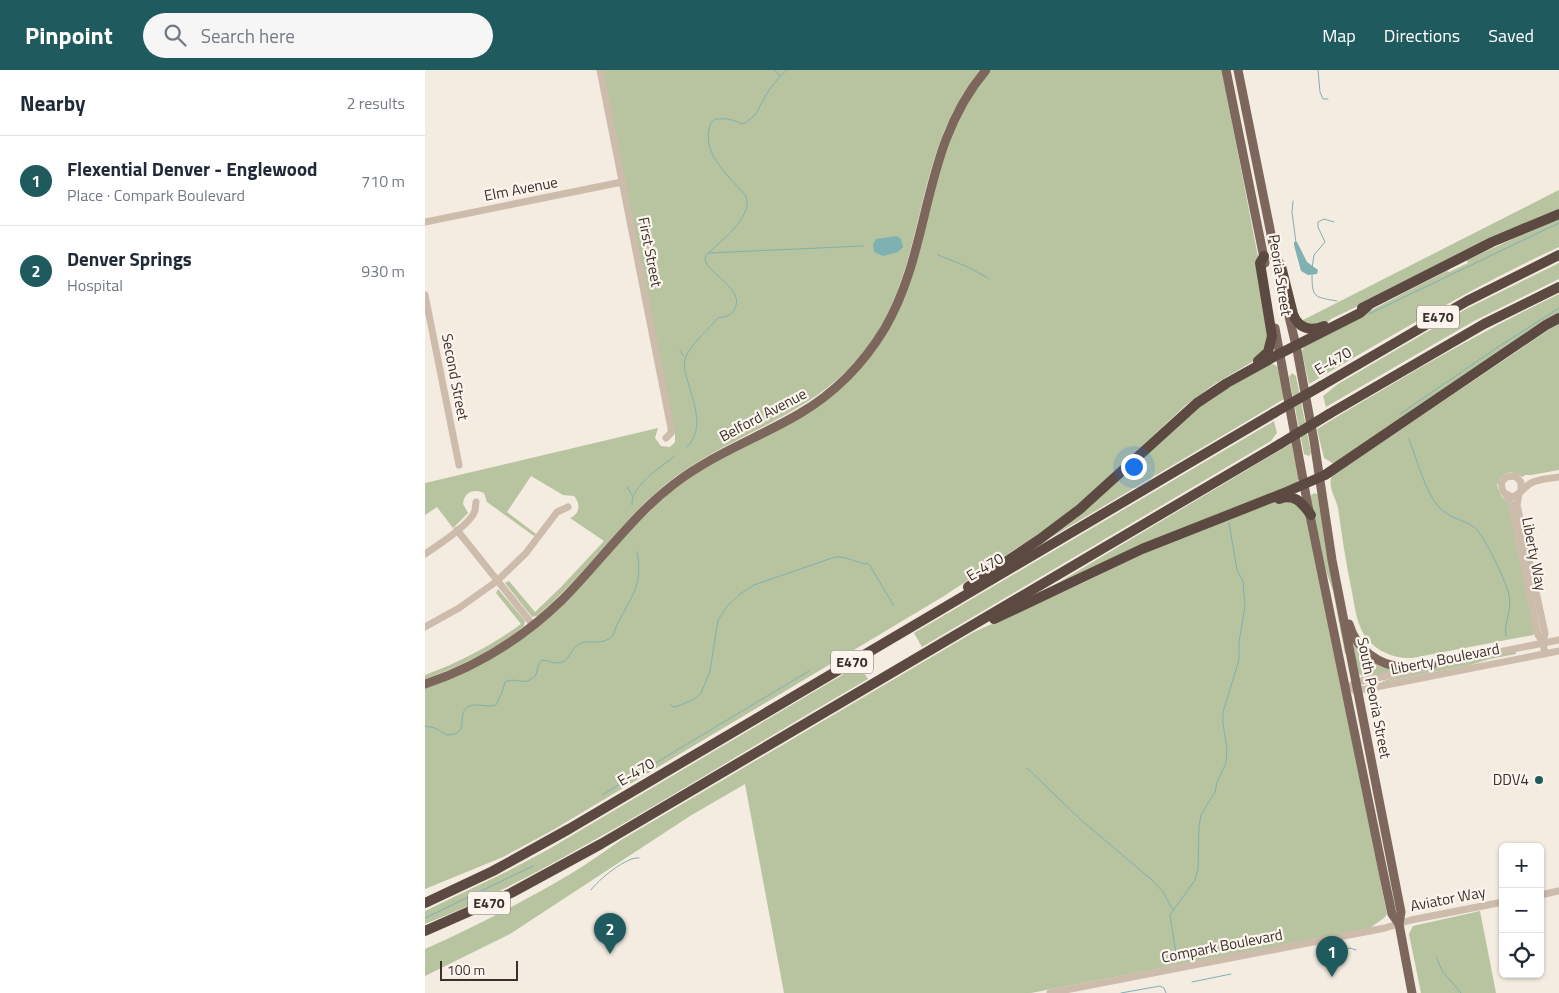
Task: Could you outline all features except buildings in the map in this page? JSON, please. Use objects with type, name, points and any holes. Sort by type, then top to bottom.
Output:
[{"type":"highway","points":[[1275,257],[1281,266],[1293,316],[1302,327],[1320,328],[1393,294],[1521,229],[1559,214]]},
{"type":"highway","name":"E-470","points":[[425,903],[493,870],[569,829],[1467,300],[1559,255]]},
{"type":"highway","points":[[1227,383],[1240,371],[1263,357],[1271,345],[1272,336],[1260,263],[1264,256]]},
{"type":"highway","name":"E470","points":[[425,931],[489,903],[575,859],[1466,334],[1559,287]]},
{"type":"highway","points":[[917,624],[935,607],[1041,539],[1069,518],[1189,410],[1227,383],[1360,313],[1368,306]]},
{"type":"highway","points":[[948,640],[1142,549],[1320,477],[1426,407],[1493,366],[1555,321]]},
{"type":"highway","points":[[1259,502],[1269,503],[1290,496],[1299,501],[1311,515]]},
{"type":"main road","name":"Belford Avenue","points":[[425,684],[483,659],[533,625],[564,597],[638,517],[665,491],[692,470],[715,456],[811,406],[840,383],[865,356],[887,324],[904,288],[937,161],[948,133],[964,100],[986,70]]},
{"type":"main road","name":"Peoria Street","points":[[1227,70],[1264,256],[1279,354],[1304,484]]},
{"type":"main road","name":"Peoria Street","points":[[1238,70],[1275,257],[1296,345],[1320,477]]},
{"type":"main road","points":[[1243,70],[1249,103],[1247,113]]},
{"type":"main road","name":"South Peoria Street","points":[[1320,477],[1332,560],[1401,912],[1399,924],[1412,993]]},
{"type":"main road","name":"South Peoria Street","points":[[1304,484],[1392,914],[1399,924]]},
{"type":"main road","points":[[1341,604],[1347,612],[1351,630],[1356,639],[1375,658],[1386,664],[1397,666],[1431,665]]},
{"type":"street","name":"First Street","points":[[600,70],[671,428],[671,433],[666,438]]},
{"type":"street","name":"Elm Avenue","points":[[425,222],[622,182]]},
{"type":"street","name":"Second Street","points":[[425,295],[459,465]]},
{"type":"street","points":[[1532,482],[1512,475],[1503,479],[1501,487],[1506,495],[1514,496],[1532,482],[1559,477]]},
{"type":"street","points":[[1519,478],[1522,484],[1520,491]]},
{"type":"street","name":"Liberty Way","points":[[1520,491],[1517,505],[1545,633],[1543,643]]},
{"type":"street","name":"Liberty Way","points":[[1506,495],[1511,506],[1538,635],[1543,643]]},
{"type":"street","points":[[425,554],[457,530],[473,514],[476,502]]},
{"type":"street","points":[[425,627],[459,608],[497,581],[526,553],[557,512],[568,507]]},
{"type":"street","points":[[457,530],[533,625]]},
{"type":"street","name":"Liberty Boulevard","points":[[1346,689],[1431,665],[1559,640]]},
{"type":"street","points":[[1543,643],[1545,654]]},
{"type":"street","name":"Liberty Boulevard","points":[[1357,686],[1559,651]]},
{"type":"street","points":[[1544,893],[1559,891]]},
{"type":"street","name":"Aviator Way","points":[[1399,924],[1499,903]]},
{"type":"street","name":"Compark Boulevard","points":[[1050,993],[1399,924]]},
{"type":"green space","points":[[603,70],[980,70],[957,104],[944,132],[932,166],[907,262],[890,309],[878,331],[857,360],[833,383],[807,402],[694,464],[666,484],[632,516],[554,601],[537,616],[532,617],[505,583],[509,581],[535,612],[604,541],[570,518],[578,511],[578,502],[574,496],[563,495],[531,476],[507,512],[536,534],[534,536],[487,502],[484,493],[477,491],[470,492],[465,497],[463,504],[468,513],[453,528],[437,507],[425,515],[425,483],[658,428],[655,438],[661,446],[670,447],[675,442]]},
{"type":"green space","points":[[991,70],[1222,70],[1257,252],[1270,332],[1269,343],[1257,359],[1213,385],[1186,405],[1070,513],[944,596],[553,830],[503,857],[425,889],[425,687],[504,651],[670,492],[701,470],[811,411],[891,325],[943,155],[956,124],[976,89]]},
{"type":"green space","points":[[1559,190],[1559,209],[1331,319],[1327,323],[1317,327],[1301,321]]},
{"type":"green space","points":[[1559,218],[1559,247],[1463,295],[1309,384],[1302,352],[1304,345],[1447,271],[1449,272],[1468,263],[1467,260]]},
{"type":"green space","points":[[1559,263],[1559,279],[1474,321],[1326,407],[1323,396],[1338,384],[1466,309]]},
{"type":"green space","points":[[1559,294],[1559,314],[1334,464],[1324,458],[1317,429],[1436,358]]},
{"type":"green space","points":[[1559,323],[1559,470],[1522,477],[1514,473],[1507,473],[1501,477],[1497,485],[1500,494],[1508,504],[1535,633],[1533,635],[1412,658],[1387,654],[1371,644],[1364,634],[1357,617],[1338,508],[1331,488],[1332,476]]},
{"type":"green space","points":[[1268,364],[1278,367],[1284,399],[1050,538],[1189,415],[1210,399]]},
{"type":"green space","points":[[1292,373],[1296,376],[1311,453],[1309,456],[1304,454],[1289,377]]},
{"type":"green space","points":[[1274,421],[1277,433],[1271,441],[922,647],[914,633]]},
{"type":"green space","points":[[1292,443],[1299,478],[1297,483],[1046,590]]},
{"type":"green space","points":[[1315,493],[1318,495],[1348,653],[1345,654],[1333,591],[1326,571],[1310,499],[1311,495]]},
{"type":"green space","points":[[1288,499],[1304,510],[1307,519],[1387,914],[1370,928],[1031,993],[784,993],[745,784],[690,816],[510,934],[425,976],[425,949],[497,914],[567,876],[621,840],[974,632],[1138,556],[1254,509]]},
{"type":"green space","points":[[498,589],[525,621],[524,626],[501,643],[477,657],[425,679],[425,675],[475,653],[521,624],[496,593]]},
{"type":"green space","points":[[1352,638],[1399,670],[1372,677],[1362,676],[1358,673]]},
{"type":"green space","points":[[1515,651],[1516,654],[1470,665],[1383,682],[1431,668]]},
{"type":"green space","points":[[859,665],[868,679],[573,852],[500,891],[425,924],[425,911],[549,849]]},
{"type":"green space","points":[[1480,911],[1496,993],[1421,993],[1409,934],[1413,926]]},
{"type":"water","points":[[897,236],[901,239],[903,247],[898,252],[883,256],[874,252],[873,244],[876,239]]},
{"type":"water","points":[[1294,242],[1297,242],[1307,262],[1318,270],[1317,274],[1308,275],[1301,271],[1294,245]]},
{"type":"waterway","points":[[775,70],[779,75]]},
{"type":"waterway","points":[[687,447],[696,432],[697,416],[685,371],[685,360],[690,349],[699,338],[718,318],[732,313],[737,302],[731,289],[707,265],[705,259],[706,255],[741,220],[747,204],[746,196],[726,174],[714,157],[708,139],[709,127],[716,119],[727,119],[741,124],[745,123],[755,115],[769,90],[787,70]]},
{"type":"waterway","points":[[1318,70],[1320,92],[1323,99],[1328,99]]},
{"type":"waterway","points":[[1293,201],[1292,212],[1296,243]]},
{"type":"waterway","points":[[1312,268],[1314,255],[1325,242],[1318,227],[1318,222],[1324,219],[1334,222]]},
{"type":"waterway","points":[[1369,314],[1559,223]]},
{"type":"waterway","points":[[709,253],[863,246]]},
{"type":"waterway","points":[[938,255],[968,267],[988,278]]},
{"type":"waterway","points":[[1312,274],[1313,288],[1316,295],[1337,301]]},
{"type":"waterway","points":[[1400,414],[1559,308]]},
{"type":"waterway","points":[[680,351],[684,356]]},
{"type":"waterway","points":[[1409,439],[1433,499],[1446,513],[1474,527],[1493,557],[1510,598],[1505,631],[1506,636]]},
{"type":"waterway","points":[[632,505],[633,498],[641,484],[675,456]]},
{"type":"waterway","points":[[627,487],[632,495]]},
{"type":"waterway","points":[[1176,954],[1170,915],[1195,880],[1198,869],[1201,815],[1215,792],[1217,782],[1226,763],[1227,749],[1223,712],[1239,660],[1239,642],[1245,607],[1243,581],[1237,570],[1229,523]]},
{"type":"waterway","points":[[425,726],[435,728],[447,735],[455,734],[461,728],[464,710],[474,705],[496,705],[505,682],[513,680],[528,681],[536,675],[542,660],[561,663],[567,659],[573,649],[579,644],[601,642],[611,638],[637,583],[639,574],[637,552]]},
{"type":"waterway","points":[[670,705],[674,707],[681,705],[696,698],[701,693],[710,671],[718,620],[728,605],[754,585],[835,557],[844,558],[869,564],[894,606]]},
{"type":"waterway","points":[[602,795],[809,671]]},
{"type":"waterway","points":[[1027,768],[1081,820],[1153,881],[1163,892],[1173,910]]},
{"type":"waterway","points":[[591,890],[600,880],[620,865],[634,858],[639,858]]},
{"type":"waterway","points":[[425,918],[533,866]]},
{"type":"waterway","points":[[1322,953],[1350,948],[1356,950]]},
{"type":"waterway","points":[[1436,957],[1443,972],[1461,993]]},
{"type":"waterway","points":[[1192,982],[1231,974]]},
{"type":"waterway","points":[[1121,993],[1160,986],[1164,988],[1166,993]]},
{"type":"place","name":"DDV4","points":[[1539,780]]},
{"type":"place","name":"Denver Springs","points":[[610,954]]},
{"type":"place","name":"Flexential Denver - Englewood","points":[[1332,977]]}]
